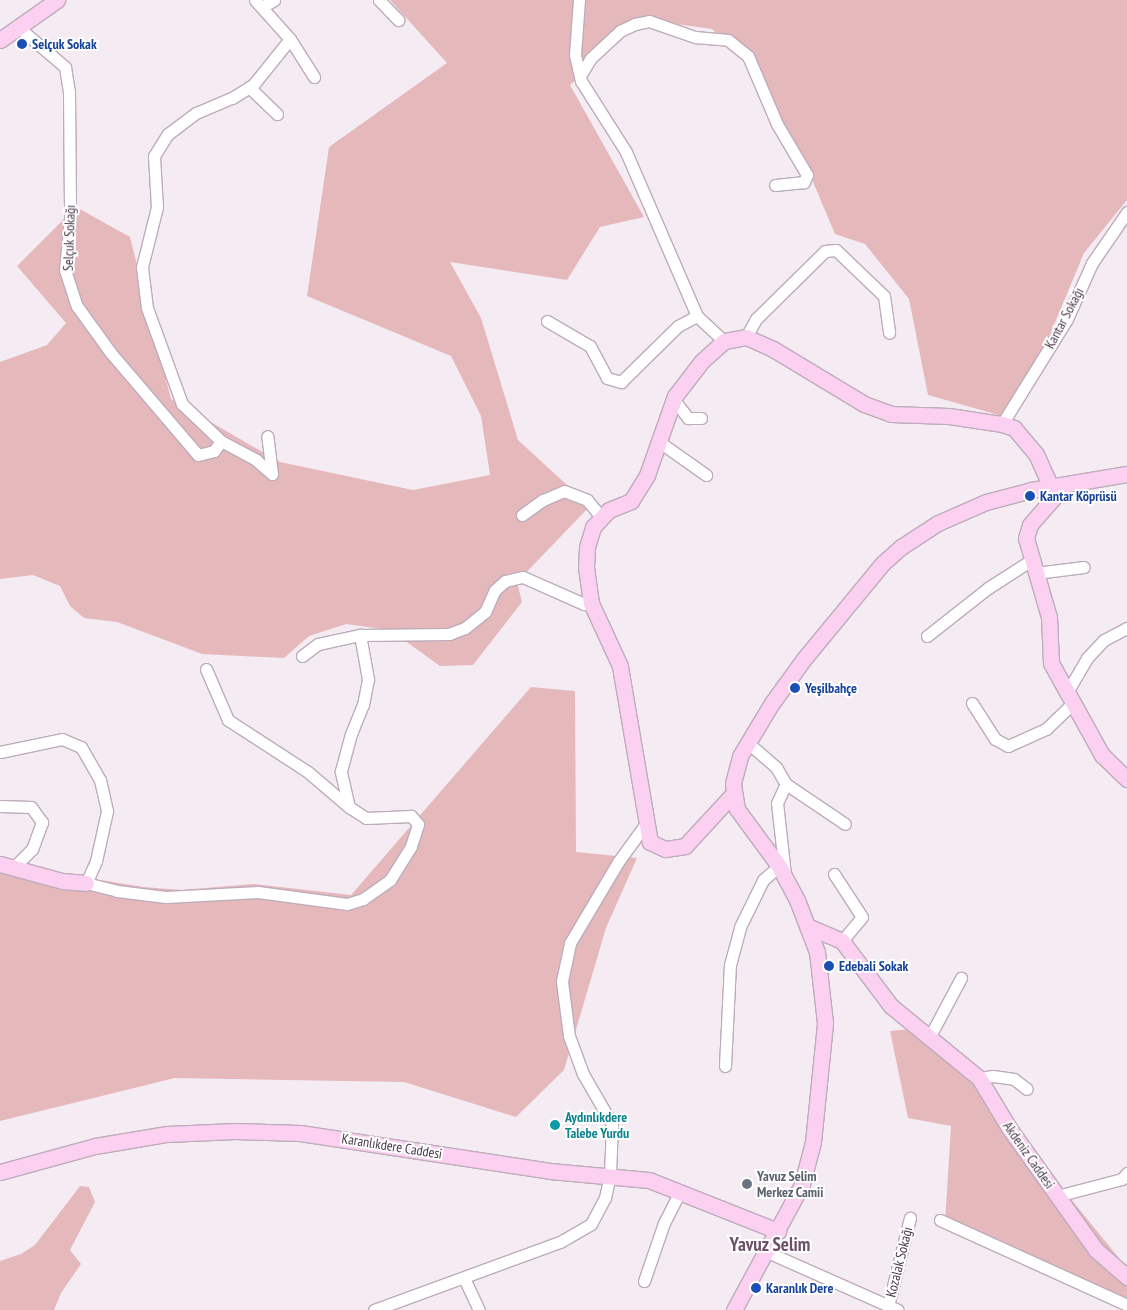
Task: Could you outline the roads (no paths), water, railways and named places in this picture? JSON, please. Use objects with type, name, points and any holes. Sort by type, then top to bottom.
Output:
[{"type":"street","points":[[0,40],[57,0]]},
{"type":"street","points":[[274,0],[258,4],[290,39],[314,76]]},
{"type":"street","points":[[379,0],[398,20]]},
{"type":"street","points":[[579,0],[575,55],[580,76],[626,152],[697,316],[724,342]]},
{"type":"street","points":[[580,76],[592,58],[620,31],[635,24],[649,22],[695,37],[728,40],[748,56],[778,124],[807,175],[804,182],[775,185]]},
{"type":"street","name":"Selçuk Sokağı","points":[[18,27],[65,67],[69,92],[70,219],[65,270],[77,306],[110,352],[198,456],[214,451],[221,442]]},
{"type":"street","points":[[267,436],[272,474],[256,460],[221,442],[182,404],[147,308],[142,267],[157,207],[154,156],[168,134],[196,113],[249,87],[290,39]]},
{"type":"street","points":[[249,87],[277,114]]},
{"type":"street","name":"Kantar Sokağı","points":[[1002,424],[1067,319],[1092,263],[1127,212]]},
{"type":"street","points":[[746,337],[756,320],[825,250],[836,250],[884,296],[889,333]]},
{"type":"street","points":[[547,320],[590,346],[607,378],[621,382],[678,326],[697,316]]},
{"type":"street","points":[[733,794],[685,846],[665,849],[650,842],[645,825],[620,666],[592,603],[586,567],[587,547],[593,527],[609,510],[631,501],[647,475],[674,400],[702,361],[724,342],[746,337],[773,349],[864,404],[891,414],[949,416],[1002,424],[1014,428],[1036,454],[1053,487],[1054,500],[1027,531],[1033,567],[1049,617],[1051,663],[1069,699],[1102,755],[1127,779]]},
{"type":"street","points":[[674,400],[688,418],[701,418]]},
{"type":"street","points":[[658,441],[706,475]]},
{"type":"street","points":[[734,1310],[765,1250],[792,1208],[808,1165],[824,1046],[822,977],[807,926],[782,872],[745,822],[733,794],[735,770],[747,742],[803,660],[882,564],[901,547],[938,523],[986,502],[1053,487],[1127,474]]},
{"type":"street","points":[[522,516],[543,500],[564,491],[587,500],[602,518]]},
{"type":"street","points":[[927,636],[988,588],[1033,567],[1084,567]]},
{"type":"street","points":[[302,656],[318,644],[360,635],[449,634],[465,628],[485,612],[496,590],[506,581],[522,577],[584,604],[592,603]]},
{"type":"street","points":[[972,704],[995,739],[1008,746],[1046,729],[1069,699],[1087,658],[1104,640],[1127,628]]},
{"type":"street","points":[[349,807],[341,771],[350,734],[363,705],[368,679],[360,635]]},
{"type":"street","points":[[6,866],[62,881],[86,883],[117,891],[166,897],[258,892],[347,904],[363,899],[390,880],[411,846],[418,824],[411,816],[366,818],[349,807],[308,772],[228,720],[206,669]]},
{"type":"street","points":[[0,752],[62,739],[82,747],[100,780],[107,811],[96,861],[86,883]]},
{"type":"street","points":[[747,742],[776,767],[786,784],[845,824]]},
{"type":"street","points":[[782,872],[777,803],[786,784]]},
{"type":"street","points":[[0,806],[30,807],[42,822],[32,849],[6,866]]},
{"type":"street","points":[[374,1310],[560,1242],[591,1224],[605,1198],[610,1174],[612,1124],[582,1074],[569,1036],[562,981],[570,944],[618,862],[645,825]]},
{"type":"street","points":[[725,1066],[730,965],[740,927],[763,880],[782,872]]},
{"type":"street","points":[[807,926],[842,941],[862,917],[834,874]]},
{"type":"street","name":"Akdeniz Caddesi","points":[[842,941],[891,1006],[979,1078],[1096,1250],[1125,1272]]},
{"type":"street","points":[[930,1036],[961,978]]},
{"type":"street","points":[[979,1078],[993,1076],[1014,1079],[1027,1089]]},
{"type":"street","name":"Karanlıkdere Caddesi","points":[[0,1172],[95,1146],[167,1134],[235,1131],[330,1137],[550,1170],[610,1174],[649,1180],[778,1231]]},
{"type":"street","points":[[1058,1196],[1122,1179],[1127,1173]]},
{"type":"street","points":[[644,1281],[664,1222],[680,1192]]},
{"type":"street","name":"Kozalak Sokağı","points":[[765,1250],[893,1308],[910,1218]]},
{"type":"street","points":[[940,1220],[1127,1305]]},
{"type":"street","points":[[464,1278],[480,1310]]},
{"type":"place","name":"Selçuk Sokak","points":[[22,44]]},
{"type":"place","name":"Kantar Köprüsü","points":[[1030,496]]},
{"type":"place","name":"Yeşilbahçe","points":[[795,688]]},
{"type":"place","name":"Edebali Sokak","points":[[829,966]]},
{"type":"place","name":"Aydınlıkdere Talebe Yurdu","points":[[555,1125]]},
{"type":"place","name":"Yavuz Selim Merkez Camii","points":[[747,1184]]},
{"type":"place","name":"Karanlık Dere","points":[[756,1288]]},
{"type":"district","name":"Yavuz Selim","points":[[770,1245]]}]
